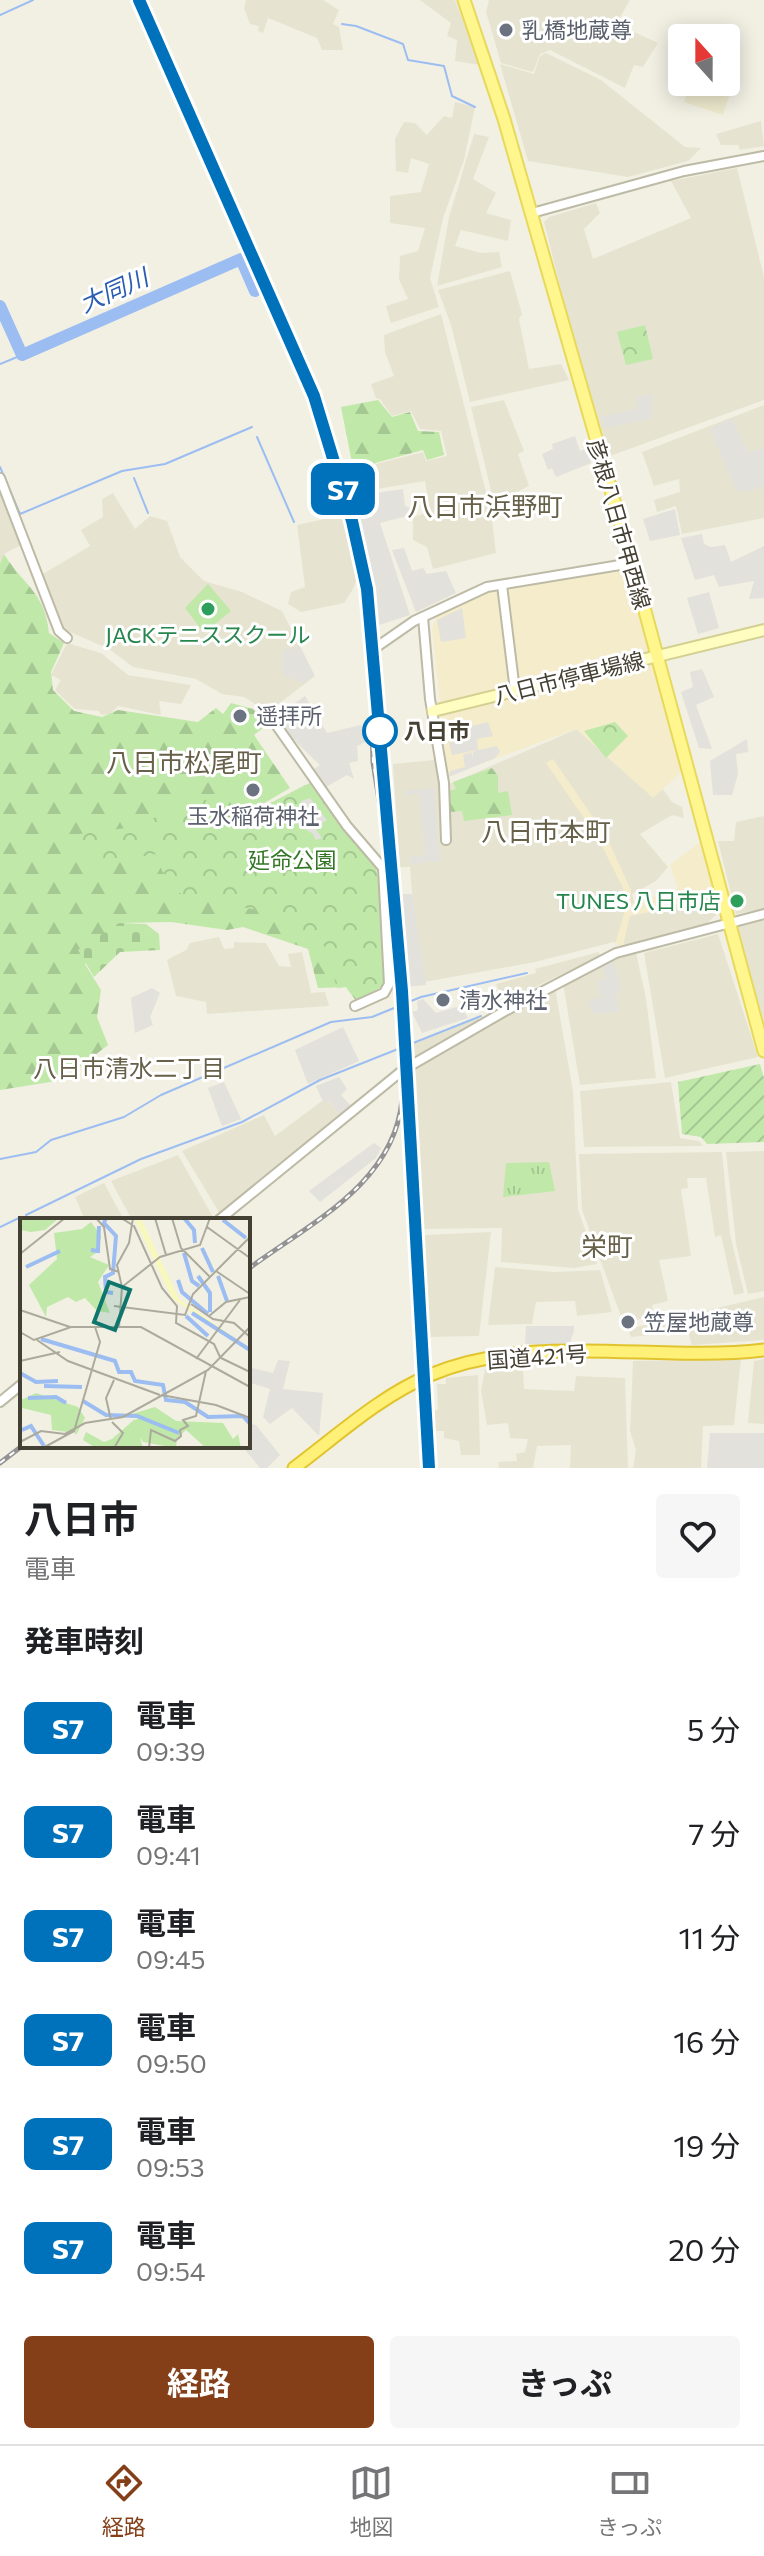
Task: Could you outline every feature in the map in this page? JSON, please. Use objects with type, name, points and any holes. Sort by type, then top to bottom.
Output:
[{"type":"highway","name":"国道421号","points":[[294,1468],[397,1392],[431,1375],[498,1355],[764,1350]]},
{"type":"main road","name":"彦根八日市甲西線","points":[[464,0],[532,213],[632,563],[695,785],[727,922],[764,1051]]},
{"type":"main road","name":"八日市停車場線","points":[[433,711],[764,630]]},
{"type":"street","points":[[532,213],[684,171],[764,156]]},
{"type":"street","points":[[0,478],[59,631],[67,638]]},
{"type":"street","points":[[378,646],[423,617],[487,587],[632,563]]},
{"type":"street","points":[[502,585],[515,691]]},
{"type":"street","points":[[423,617],[444,783],[446,840]]},
{"type":"street","points":[[272,719],[347,826],[383,868],[389,984],[384,993],[355,1006]]},
{"type":"street","points":[[221,1218],[403,1070],[558,982],[616,953],[764,914]]},
{"type":"street","points":[[0,1402],[20,1386]]},
{"type":"shaded area","points":[[246,0],[323,0],[339,10],[333,24],[339,27],[343,50],[322,50],[317,38],[268,18],[263,33],[258,31],[259,26],[250,24],[244,8]]},
{"type":"shaded area","points":[[420,0],[455,0],[480,65],[455,61],[457,40],[447,36],[451,23]]},
{"type":"shaded area","points":[[489,0],[630,0],[616,24],[658,43],[643,67],[634,65],[625,88],[550,50],[540,54],[533,72],[501,63],[486,12]]},
{"type":"shaded area","points":[[546,53],[601,80],[685,147],[701,148],[688,161],[628,177],[528,161],[500,64],[534,74],[540,56]]},
{"type":"shaded area","points":[[686,96],[729,96],[723,115],[684,102]]},
{"type":"shaded area","points":[[455,102],[475,107],[464,160],[443,218],[430,278],[439,307],[391,323],[386,306],[408,299],[399,279],[400,256],[418,251],[425,228],[390,223],[390,196],[421,192],[429,164],[411,158],[408,173],[396,171],[395,139],[404,122],[415,123],[427,135],[444,116],[452,118]]},
{"type":"shaded area","points":[[761,121],[764,146],[740,150],[738,145],[721,145],[716,134]]},
{"type":"shaded area","points":[[474,134],[489,137],[473,179],[496,193],[486,213],[511,220],[508,241],[461,230],[455,246],[481,253],[499,252],[502,267],[437,286],[449,217]]},
{"type":"shaded area","points":[[737,168],[764,277],[764,400],[610,456],[573,337],[544,222],[549,217],[596,203],[600,213],[584,229],[593,259],[691,218],[671,181]]},
{"type":"shaded area","points":[[510,271],[522,314],[519,319],[529,369],[561,364],[569,380],[470,402],[451,325],[438,290]]},
{"type":"shaded area","points":[[441,314],[491,512],[496,553],[433,569],[427,547],[413,540],[413,517],[430,512],[425,481],[359,492],[355,480],[378,475],[376,464],[423,452],[426,461],[447,456],[441,431],[420,429],[411,411],[392,416],[376,398],[371,384],[394,376],[385,352],[384,335]]},
{"type":"shaded area","points":[[652,394],[652,419],[604,428],[601,417],[638,408],[636,397]]},
{"type":"shaded area","points":[[504,400],[524,451],[518,454],[529,486],[494,503],[471,407]]},
{"type":"shaded area","points":[[764,405],[764,518],[682,534],[676,506],[657,512],[654,500],[680,492],[679,479],[654,486],[642,452]]},
{"type":"shaded area","points":[[732,418],[748,452],[764,448],[764,486],[747,492],[736,490],[710,429]]},
{"type":"shaded area","points":[[575,436],[580,451],[586,449],[591,463],[556,477],[552,468],[548,470],[542,454],[553,449],[552,444]]},
{"type":"shaded area","points":[[403,489],[405,506],[411,508],[411,515],[380,523],[410,615],[379,625],[353,496]]},
{"type":"shaded area","points":[[0,490],[23,544],[4,554],[0,564]]},
{"type":"shaded area","points":[[113,493],[135,529],[150,516],[167,521],[180,557],[204,581],[242,592],[282,611],[315,676],[268,712],[244,697],[222,694],[196,679],[133,667],[109,649],[63,629],[41,575],[90,546],[81,530],[103,517],[102,499]]},
{"type":"shaded area","points":[[675,509],[680,535],[650,541],[643,519]]},
{"type":"shaded area","points":[[347,514],[357,579],[353,589],[344,603],[301,612],[288,604],[291,592],[305,587],[297,525]]},
{"type":"shaded area","points":[[702,534],[704,544],[711,547],[725,545],[731,562],[764,546],[764,598],[749,599],[754,581],[719,587],[714,575],[695,580],[681,538]]},
{"type":"shaded area","points":[[404,548],[412,571],[423,568],[427,574],[446,571],[456,593],[416,612],[392,550]]},
{"type":"shaded area","points":[[622,565],[627,571],[684,770],[653,798],[576,729],[448,776],[432,628],[436,618],[466,596],[502,585]]},
{"type":"shaded area","points":[[709,592],[719,628],[698,634],[687,598]]},
{"type":"shaded area","points":[[462,608],[466,638],[441,642],[437,620]]},
{"type":"shaded area","points":[[67,643],[101,653],[128,675],[191,685],[181,704],[159,701],[161,715],[118,706],[110,714],[101,715],[99,711],[75,709],[55,690],[61,680],[51,675]]},
{"type":"shaded area","points":[[300,646],[314,675],[303,683],[285,676],[282,671],[284,650]]},
{"type":"shaded area","points":[[702,669],[714,697],[696,705],[712,749],[699,748],[681,692],[693,687],[690,672]]},
{"type":"shaded area","points":[[305,696],[327,733],[361,725],[365,742],[357,746],[358,761],[349,763],[354,779],[347,775],[326,787],[313,770],[320,765],[295,741],[302,735],[293,742],[277,720],[279,715]]},
{"type":"shaded area","points":[[488,722],[493,736],[477,739],[478,750],[497,746],[500,752],[495,758],[449,777],[450,771],[465,767],[463,755],[471,752],[473,757],[473,752],[477,750],[452,755],[449,742],[469,737],[468,727]]},
{"type":"shaded area","points":[[577,729],[662,788],[672,802],[682,807],[684,818],[672,815],[640,834],[668,867],[656,881],[632,894],[634,902],[650,898],[656,912],[713,891],[717,914],[703,927],[626,945],[614,942],[535,962],[419,983],[410,867],[400,867],[393,764],[434,760],[438,762],[442,783],[449,784]]},
{"type":"shaded area","points":[[747,739],[748,752],[736,754],[738,774],[732,795],[713,795],[710,761]]},
{"type":"shaded area","points":[[553,759],[606,836],[631,890],[631,904],[678,889],[670,865],[702,841],[714,887],[650,912],[630,916],[623,946],[615,944],[624,914],[623,888],[599,840],[546,763]]},
{"type":"shaded area","points":[[434,788],[440,861],[410,864],[410,857],[425,855],[419,794],[405,795],[405,791]]},
{"type":"shaded area","points":[[310,798],[327,820],[315,828],[322,838],[316,840],[312,833],[300,827],[293,813],[303,808],[301,801]]},
{"type":"shaded area","points":[[764,816],[764,909],[736,914],[718,841],[734,841],[736,822]]},
{"type":"shaded area","points":[[400,894],[412,894],[426,985],[405,987]]},
{"type":"shaded area","points":[[764,920],[764,1020],[736,930],[739,925]]},
{"type":"shaded area","points":[[718,934],[758,1057],[665,1078],[644,953]]},
{"type":"shaded area","points":[[219,937],[224,949],[234,948],[234,942],[266,943],[279,966],[291,967],[288,954],[302,952],[311,993],[325,992],[329,1006],[207,1014],[206,1002],[176,996],[167,960],[186,950],[190,943]]},
{"type":"shaded area","points":[[599,952],[600,956],[504,1002],[496,984],[536,973],[535,969]]},
{"type":"shaded area","points":[[636,953],[646,998],[656,1078],[580,1085],[563,983],[615,959]]},
{"type":"shaded area","points":[[613,960],[621,990],[616,994],[619,1012],[592,1014],[589,1000],[601,997],[597,981],[606,978],[602,965]]},
{"type":"shaded area","points":[[152,988],[160,993],[150,1017],[153,1025],[135,1033],[131,998]]},
{"type":"shaded area","points":[[555,988],[573,1091],[578,1209],[597,1264],[574,1268],[501,1262],[502,1228],[424,1229],[418,1191],[413,1070]]},
{"type":"shaded area","points":[[423,999],[436,1013],[460,1006],[468,1018],[422,1033],[412,1012],[418,1010],[417,1001]]},
{"type":"shaded area","points":[[478,1018],[482,1022],[408,1063],[404,1047]]},
{"type":"shaded area","points":[[343,1027],[359,1061],[308,1084],[295,1050]]},
{"type":"shaded area","points":[[339,1077],[347,1089],[341,1095],[352,1107],[341,1117],[329,1101],[324,1104],[316,1086]]},
{"type":"shaded area","points":[[224,1082],[241,1119],[222,1126],[208,1088]]},
{"type":"shaded area","points":[[671,1082],[680,1138],[699,1141],[703,1146],[584,1147],[580,1091]]},
{"type":"shaded area","points":[[328,1100],[341,1117],[220,1214],[182,1151],[264,1115],[275,1136],[322,1101]]},
{"type":"shaded area","points":[[374,1143],[381,1148],[376,1158],[320,1202],[309,1191]]},
{"type":"shaded area","points":[[764,1151],[764,1291],[748,1294],[736,1244],[726,1152]]},
{"type":"shaded area","points":[[722,1152],[730,1234],[744,1293],[734,1295],[721,1235],[715,1237],[706,1178],[687,1178],[688,1188],[681,1189],[691,1256],[659,1260],[668,1301],[652,1305],[654,1315],[633,1321],[630,1316],[622,1319],[582,1210],[579,1154]]},
{"type":"shaded area","points":[[178,1155],[213,1217],[131,1218],[111,1181]]},
{"type":"shaded area","points":[[104,1183],[123,1218],[84,1218],[75,1197]]},
{"type":"shaded area","points":[[491,1232],[479,1336],[427,1337],[425,1235]]},
{"type":"shaded area","points":[[495,1267],[555,1272],[600,1270],[612,1312],[577,1316],[575,1301],[536,1302],[532,1324],[488,1325]]},
{"type":"shaded area","points":[[764,1297],[764,1340],[692,1345],[688,1331],[631,1337],[628,1329]]},
{"type":"shaded area","points":[[526,1326],[574,1326],[574,1331],[569,1345],[525,1344]]},
{"type":"shaded area","points":[[741,1359],[734,1425],[703,1426],[701,1468],[633,1468],[636,1450],[630,1431],[633,1361]]},
{"type":"shaded area","points":[[764,1359],[764,1424],[748,1423],[754,1361]]},
{"type":"shaded area","points":[[278,1360],[290,1361],[283,1389],[323,1393],[319,1436],[292,1408],[270,1424],[263,1417],[270,1389],[250,1383],[250,1367],[273,1373]]},
{"type":"shaded area","points":[[523,1368],[524,1389],[574,1391],[576,1376],[625,1378],[628,1468],[570,1468],[571,1445],[537,1446],[533,1468],[499,1468],[498,1462],[517,1461],[516,1454],[525,1452],[528,1439],[510,1438],[508,1423],[487,1425],[481,1391],[485,1369]]},
{"type":"shaded area","points":[[478,1375],[480,1455],[461,1455],[459,1441],[444,1438],[444,1431],[431,1431],[429,1411],[438,1410],[437,1384],[446,1384],[446,1378]]},
{"type":"shaded area","points":[[250,1424],[256,1425],[280,1455],[267,1468],[260,1468],[244,1448],[250,1448]]},
{"type":"shaded area","points":[[710,1433],[764,1433],[764,1468],[707,1468]]},
{"type":"green space","points":[[645,325],[653,359],[626,365],[617,332]]},
{"type":"green space","points":[[378,400],[392,417],[410,412],[418,431],[439,432],[444,455],[427,460],[423,450],[375,463],[376,474],[355,478],[341,407]]},
{"type":"green space","points":[[4,554],[38,598],[49,633],[64,643],[51,672],[53,690],[74,711],[102,717],[118,710],[198,722],[216,708],[223,714],[231,703],[253,709],[267,725],[254,735],[290,788],[261,805],[301,858],[357,1002],[346,987],[318,988],[308,949],[243,927],[227,930],[171,922],[119,923],[85,964],[101,990],[97,1017],[108,1045],[63,1080],[0,1090],[0,564]]},
{"type":"green space","name":"JACKテニススクール","points":[[208,584],[231,611],[204,633],[185,608]]},
{"type":"green space","points":[[615,722],[628,736],[606,758],[584,731]]},
{"type":"green space","points":[[492,768],[498,776],[498,793],[508,791],[512,815],[464,821],[462,811],[450,812],[448,791],[456,789],[453,782]]},
{"type":"green space","name":"延命公園","points":[[310,783],[376,869],[379,879],[387,983],[357,1002],[346,987],[337,988],[325,947],[296,926],[257,910],[182,895],[162,871],[156,854],[90,866],[79,834],[142,826],[170,807],[202,798],[232,810],[258,808]]},
{"type":"green space","points":[[119,923],[146,924],[159,934],[160,950],[120,952],[94,977],[78,950]]},
{"type":"green space","points":[[760,1064],[764,1078],[764,1142],[707,1144],[701,1137],[682,1134],[678,1082]]},
{"type":"green space","points":[[549,1162],[555,1191],[503,1197],[506,1163]]},
{"type":"waterway","points":[[0,15],[33,0]]},
{"type":"waterway","points":[[342,24],[356,26],[403,44],[408,60],[444,66],[452,96],[475,107]]},
{"type":"waterway","name":"大同川","points":[[0,306],[22,355],[241,259],[255,291]]},
{"type":"waterway","points":[[0,364],[22,355]]},
{"type":"waterway","points":[[0,467],[20,514],[122,471],[165,464],[252,427]]},
{"type":"waterway","points":[[257,437],[294,522]]},
{"type":"waterway","points":[[134,478],[148,513]]},
{"type":"waterway","points":[[0,1159],[36,1152],[51,1140],[124,1117],[161,1095],[331,1022],[372,1017],[421,997],[527,973]]},
{"type":"waterway","points":[[26,1215],[141,1159],[242,1122],[320,1080],[481,1016]]},
{"type":"waterway","points":[[0,1227],[21,1217]]},
{"type":"railway","points":[[139,0],[306,377],[342,485],[363,570],[378,665],[388,761],[429,1468]]},
{"type":"railway","points":[[370,649],[373,762],[386,844]]},
{"type":"railway","points":[[250,1268],[321,1218],[366,1179],[383,1156],[396,1130],[402,1100]]},
{"type":"railway","points":[[0,1463],[20,1448]]},
{"type":"train","name":"S7","points":[[139,0],[314,396],[352,521],[367,589],[392,907],[402,991],[429,1468]]},
{"type":"place","name":"乳橋地蔵尊","points":[[506,30]]},
{"type":"place","name":"JACKテニススクール","points":[[208,609]]},
{"type":"place","name":"遥拝所","points":[[240,716]]},
{"type":"place","name":"八日市","points":[[380,731]]},
{"type":"place","name":"玉水稲荷神社","points":[[253,790]]},
{"type":"place","name":"TUNES 八日市店","points":[[737,901]]},
{"type":"place","name":"清水神社","points":[[443,1000]]},
{"type":"place","name":"笠屋地蔵尊","points":[[628,1322]]},
{"type":"district","name":"八日市浜野町","points":[[485,507]]},
{"type":"district","name":"八日市松尾町","points":[[184,763]]},
{"type":"district","name":"八日市本町","points":[[546,832]]},
{"type":"district","name":"八日市清水二丁目","points":[[129,1069]]},
{"type":"district","name":"栄町","points":[[607,1247]]}]
